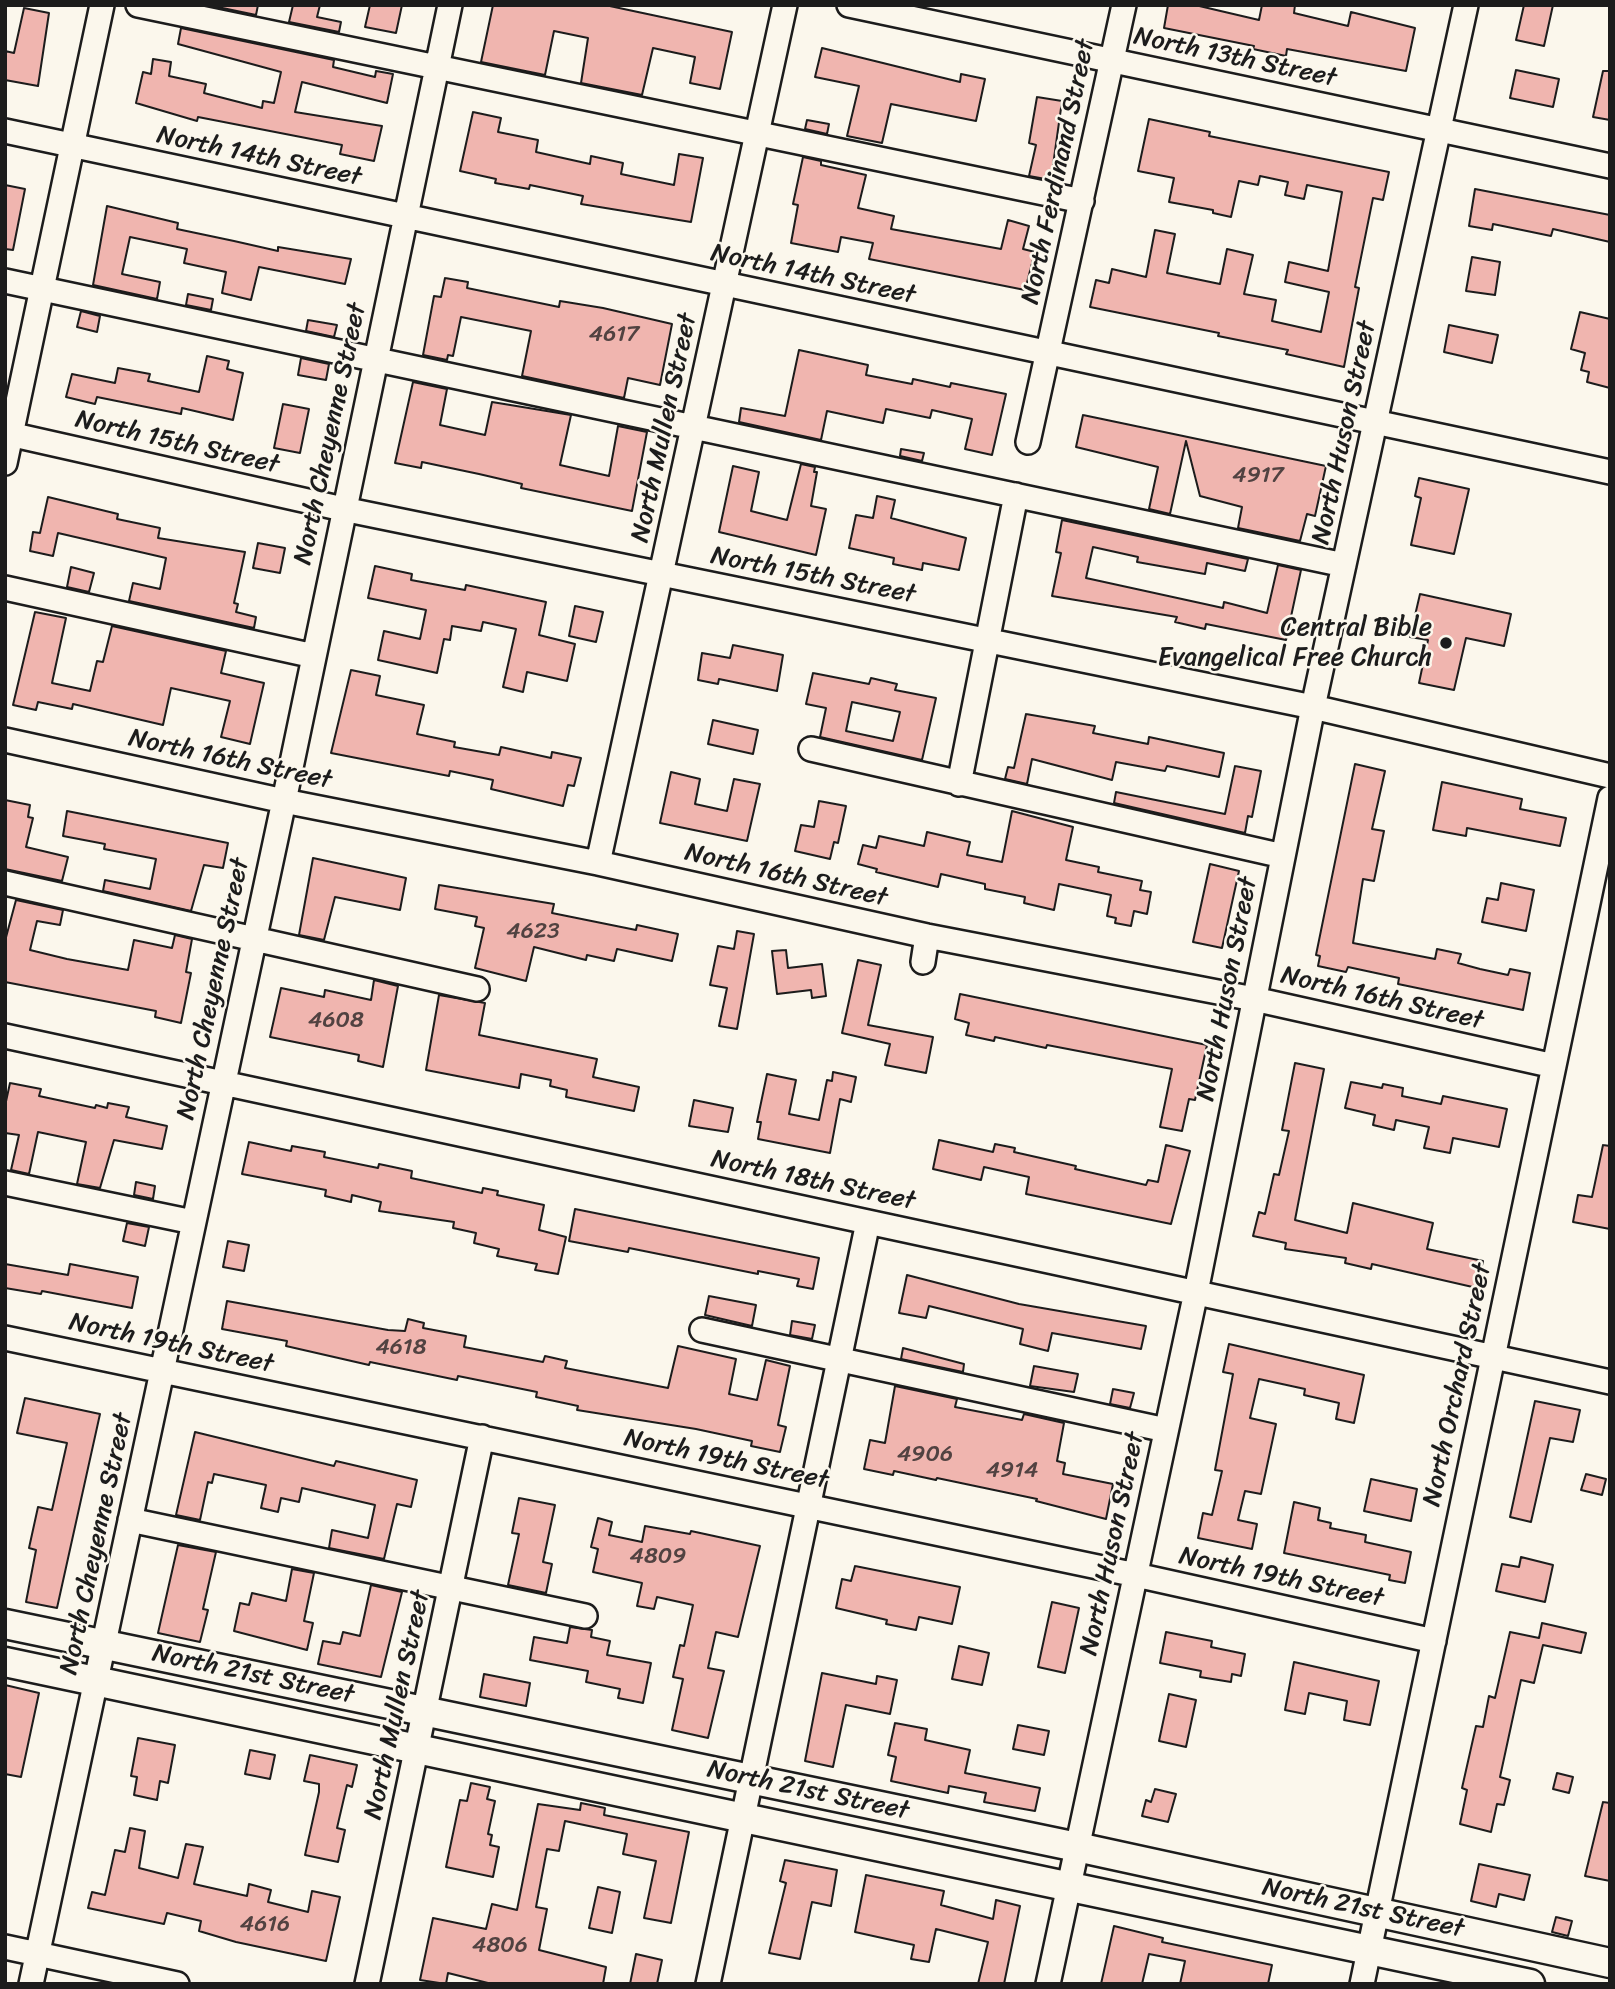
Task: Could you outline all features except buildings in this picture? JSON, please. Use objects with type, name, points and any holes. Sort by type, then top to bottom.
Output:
[{"type":"main road","name":"North 21st Street","points":[[5,1624],[1077,1847],[1610,1963]]},
{"type":"main road","name":"North 21st Street","points":[[5,1662],[1530,1984]]},
{"type":"street","points":[[5,463],[8,433],[102,5]]},
{"type":"street","points":[[138,5],[1082,201]]},
{"type":"street","name":"North Cheyenne Street","points":[[32,1984],[450,5]]},
{"type":"street","name":"North Mullen Street","points":[[598,863],[663,575],[785,5]]},
{"type":"street","name":"North 13th Street","points":[[849,5],[1610,166]]},
{"type":"street","name":"North Ferdinand Street","points":[[1028,442],[1124,5]]},
{"type":"street","name":"North Huson Street","points":[[1048,1984],[1196,1292],[1313,707],[1441,130],[1466,5]]},
{"type":"street","name":"North 14th Street","points":[[5,131],[1610,472]]},
{"type":"street","points":[[5,281],[1344,565]]},
{"type":"street","name":"North 15th Street","points":[[8,433],[343,509],[1313,707],[1610,776]]},
{"type":"street","points":[[959,784],[1016,495]]},
{"type":"street","points":[[5,588],[314,656]]},
{"type":"street","name":"North 16th Street","points":[[5,740],[284,801],[598,863],[928,936],[1254,999],[1554,1066]]},
{"type":"street","points":[[811,749],[1283,856]]},
{"type":"street","name":"North Orchard Street","points":[[1362,1984],[1610,798]]},
{"type":"street","points":[[5,883],[477,989]]},
{"type":"street","points":[[923,962],[928,936]]},
{"type":"street","name":"North 18th Street","points":[[5,1036],[1610,1381]]},
{"type":"street","points":[[5,1184],[193,1222]]},
{"type":"street","points":[[708,1984],[868,1222]]},
{"type":"street","points":[[702,1330],[1166,1430]]},
{"type":"street","name":"North 19th Street","points":[[5,1338],[1136,1574],[1434,1640]]},
{"type":"street","name":"North Mullen Street","points":[[367,1984],[482,1437]]},
{"type":"street","points":[[130,1520],[585,1616]]},
{"type":"street","points":[[5,1947],[177,1984]]},
{"type":"place","name":"Central Bible Evangelical Free Church","points":[[1446,643]]}]
